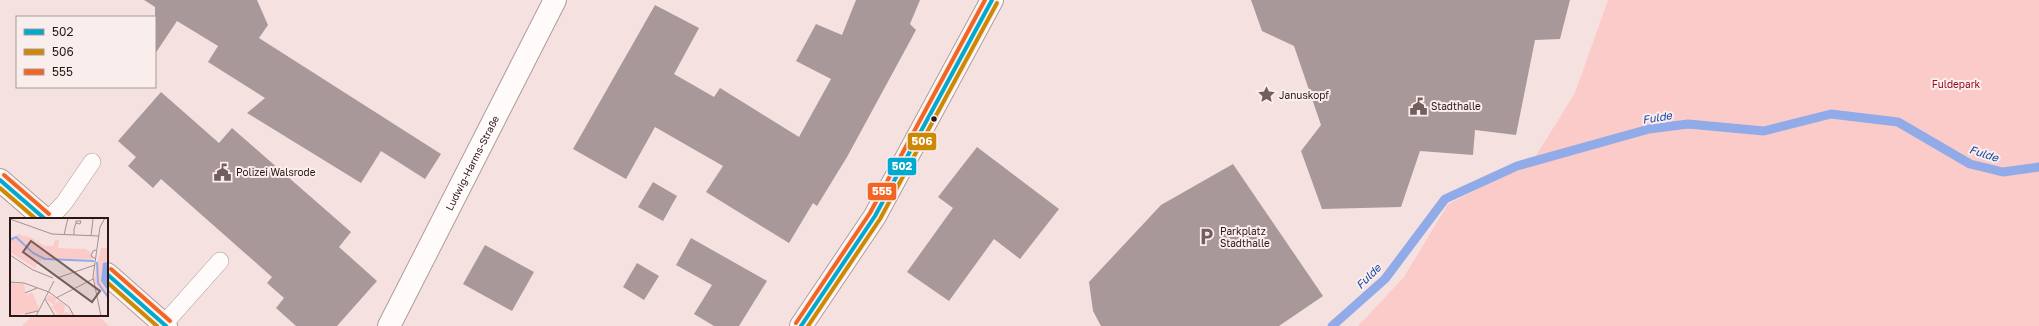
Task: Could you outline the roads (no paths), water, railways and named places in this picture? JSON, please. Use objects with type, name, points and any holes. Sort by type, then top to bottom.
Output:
[{"type":"street","name":"Ludwig-Harms-Straße","points":[[389,326],[555,0]]},
{"type":"street","points":[[801,326],[875,216],[992,0]]},
{"type":"street","points":[[0,180],[44,218]]},
{"type":"street","points":[[108,275],[165,325]]},
{"type":"lane","points":[[50,218],[64,203],[92,162]]},
{"type":"lane","points":[[165,325],[220,262]]},
{"type":"waterway","name":"Fulde","points":[[1332,326],[1385,279],[1445,199],[1517,166],[1649,129],[1688,124],[1764,131],[1831,114],[1898,122],[1970,164],[2003,172],[2039,167]]},
{"type":"place","name":"Januskopf","points":[[1266,95]]},
{"type":"place","name":"Stadthalle","points":[[1418,106]]},
{"type":"place","name":"Polizei Walsrode","points":[[223,172]]},
{"type":"place","name":"Parkplatz Stadthalle","points":[[1207,237]]},
{"type":"park label","name":"Fuldepark","points":[[1956,84]]}]
